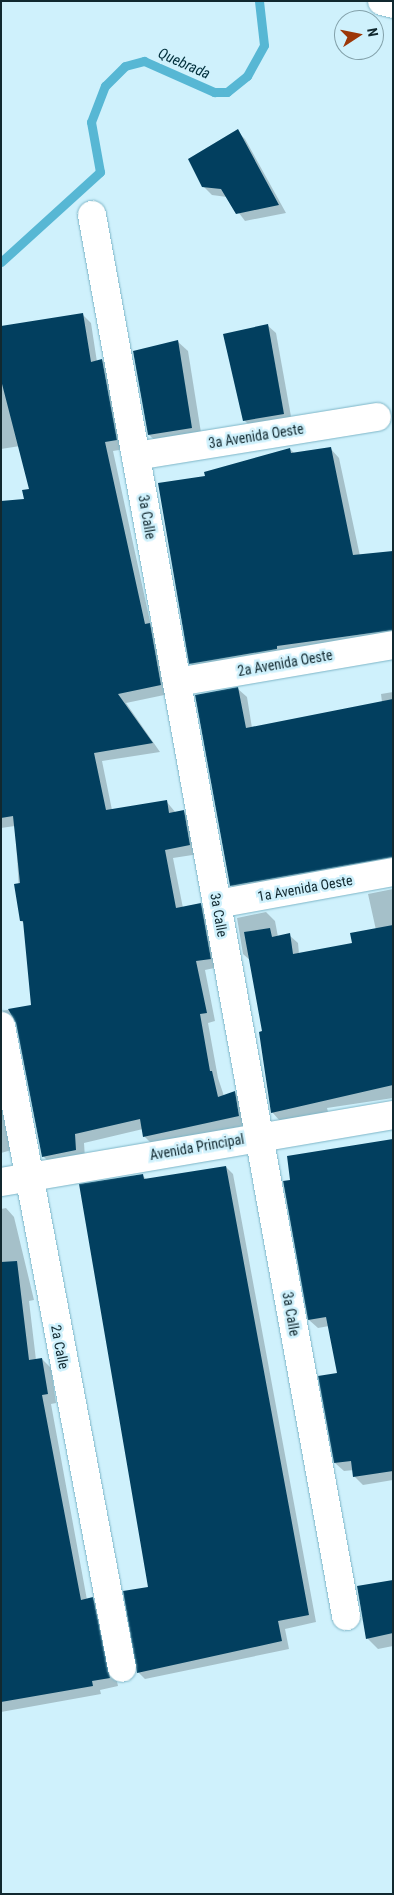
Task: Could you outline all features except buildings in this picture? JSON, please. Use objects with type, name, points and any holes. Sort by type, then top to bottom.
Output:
[{"type":"street","points":[[382,1],[393,4]]},
{"type":"street","name":"3a Calle","points":[[92,214],[346,1616]]},
{"type":"street","name":"3a Avenida Oeste","points":[[136,456],[377,417]]},
{"type":"street","name":"2a Avenida Oeste","points":[[177,682],[393,644]]},
{"type":"street","name":"1a Avenida Oeste","points":[[217,904],[393,872]]},
{"type":"street","name":"2a Calle","points":[[1,1026],[122,1668]]},
{"type":"street","name":"Avenida Principal","points":[[1,1182],[393,1115]]},
{"type":"waterway","name":"Quebrada","points":[[1,262],[100,172],[91,122],[105,86],[125,66],[144,61],[214,92],[227,92],[247,76],[264,45],[259,1]]}]
